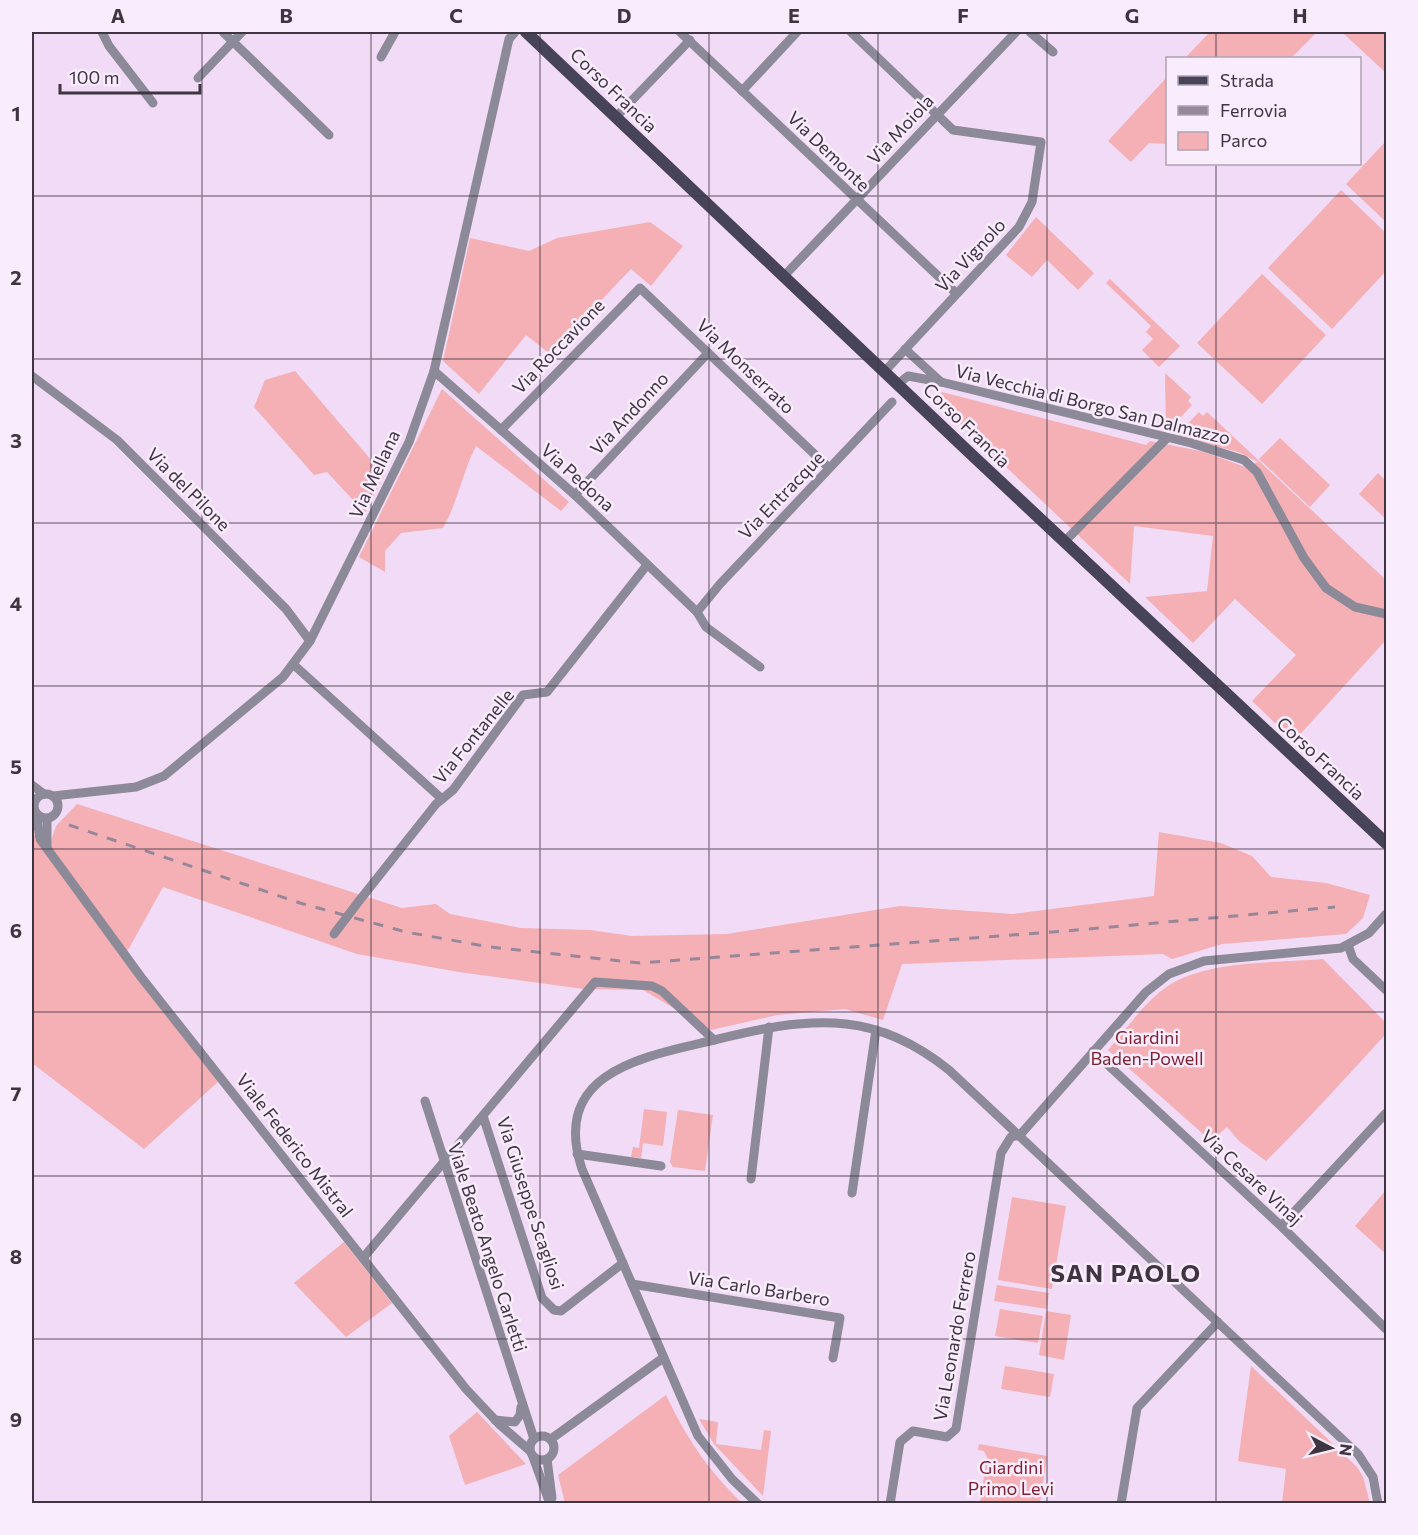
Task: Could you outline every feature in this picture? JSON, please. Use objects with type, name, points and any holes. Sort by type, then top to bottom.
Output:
[{"type":"main road","name":"Corso Francia","points":[[526,32],[1386,844]]},
{"type":"street","points":[[102,32],[109,46],[153,103]]},
{"type":"street","points":[[224,32],[328,135]]},
{"type":"street","points":[[198,78],[242,32]]},
{"type":"street","points":[[381,57],[395,32]]},
{"type":"street","name":"Via Mellana","points":[[38,803],[136,787],[164,776],[294,666],[310,641],[409,442],[435,370],[509,39],[515,32]]},
{"type":"street","name":"Via Demonte","points":[[680,32],[956,293]]},
{"type":"street","points":[[742,91],[797,32]]},
{"type":"street","points":[[851,32],[937,113]]},
{"type":"street","name":"Via Moiola","points":[[784,276],[1016,32]]},
{"type":"street","points":[[1030,32],[1053,52]]},
{"type":"street","points":[[616,117],[690,40]]},
{"type":"street","name":"Via Vignolo","points":[[885,371],[1018,227],[1027,213],[1035,189],[1041,142],[953,130],[937,113]]},
{"type":"street","name":"Via Monserrato","points":[[640,288],[829,468]]},
{"type":"street","name":"Via Roccavione","points":[[501,430],[640,288]]},
{"type":"street","points":[[905,349],[941,382]]},
{"type":"street","name":"Via Andonno","points":[[575,495],[708,353]]},
{"type":"street","name":"Via Pedona","points":[[435,370],[575,495],[697,612],[706,627],[760,666]]},
{"type":"street","name":"Via del Pilone","points":[[32,376],[117,440],[286,609],[310,641]]},
{"type":"street","name":"Via Vecchia di Borgo San Dalmazzo","points":[[898,384],[908,376],[941,382],[1223,452],[1244,460],[1257,472],[1305,558],[1326,588],[1355,607],[1386,614]]},
{"type":"street","name":"Via Entracque","points":[[697,612],[720,584],[892,402]]},
{"type":"street","points":[[1065,541],[1166,439]]},
{"type":"street","name":"Via Fontanelle","points":[[333,936],[358,901],[442,799],[453,790],[524,695],[547,692],[647,565]]},
{"type":"street","points":[[294,666],[442,799]]},
{"type":"street","points":[[32,785],[47,819],[47,850]]},
{"type":"street","points":[[47,819],[76,795]]},
{"type":"street","points":[[38,803],[58,802],[58,810]]},
{"type":"street","name":"Viale Federico Mistral","points":[[38,803],[40,839],[47,850],[141,977],[466,1389],[531,1453],[551,1503]]},
{"type":"street","points":[[1020,1135],[1146,992],[1169,974],[1204,961],[1331,949],[1348,945],[1368,933],[1386,914]]},
{"type":"street","points":[[1348,945],[1353,959],[1386,990]]},
{"type":"street","name":"Via Giuseppe Scagliosi","points":[[623,1263],[561,1311],[554,1310],[542,1298],[483,1116],[595,982],[652,986],[662,991],[714,1040]]},
{"type":"street","points":[[758,1503],[732,1479],[698,1436],[577,1154],[574,1134],[580,1110],[591,1091],[605,1077],[639,1058],[769,1027],[817,1023],[846,1024],[876,1030],[917,1047],[934,1058],[1020,1135],[1358,1454],[1373,1477],[1378,1503]]},
{"type":"street","points":[[751,1179],[769,1027]]},
{"type":"street","points":[[852,1194],[876,1030]]},
{"type":"street","name":"Via Cesare Vinaj","points":[[1093,1051],[1281,1226],[1386,1329]]},
{"type":"street","name":"Viale Beato Angelo Carletti","points":[[425,1101],[534,1439]]},
{"type":"street","points":[[1281,1226],[1386,1113]]},
{"type":"street","points":[[363,1258],[483,1116]]},
{"type":"street","name":"Via Leonardo Ferrero","points":[[890,1503],[900,1442],[903,1437],[913,1431],[947,1437],[956,1429],[1001,1153],[1011,1137],[1020,1135]]},
{"type":"street","points":[[577,1154],[661,1166]]},
{"type":"street","name":"Via Carlo Barbero","points":[[632,1284],[840,1318],[833,1358]]},
{"type":"street","points":[[1121,1503],[1137,1408],[1218,1322]]},
{"type":"street","points":[[551,1439],[663,1358]]},
{"type":"street","points":[[495,1420],[515,1422],[520,1414],[521,1402]]},
{"type":"street","points":[[540,1436],[551,1439],[554,1450],[547,1460],[540,1461],[531,1453],[534,1439],[540,1436]]},
{"type":"street","name":"Viale Federico Mistral","points":[[547,1460],[551,1503]]},
{"type":"green space","points":[[1210,32],[1317,32],[1292,57],[1186,57]]},
{"type":"green space","points":[[1342,32],[1386,32],[1386,73]]},
{"type":"green space","points":[[1166,78],[1166,144],[1149,143],[1131,162],[1108,141]]},
{"type":"green space","points":[[1386,141],[1386,222],[1346,184]]},
{"type":"green space","points":[[1341,190],[1386,233],[1386,271],[1332,329],[1268,268]]},
{"type":"green space","points":[[1036,217],[1094,273],[1078,290],[1047,260],[1032,277],[1006,255]]},
{"type":"green space","points":[[650,222],[683,246],[651,286],[631,269],[550,354],[526,335],[479,394],[443,361],[470,238],[529,251],[557,238]]},
{"type":"green space","points":[[1262,274],[1326,335],[1262,404],[1197,343]]},
{"type":"green space","points":[[1110,279],[1180,346],[1159,367],[1142,350],[1153,339],[1146,332],[1151,326],[1106,283]]},
{"type":"green space","points":[[295,371],[384,475],[365,513],[327,472],[314,475],[254,407],[265,380]]},
{"type":"green space","points":[[1165,373],[1191,397],[1188,401],[1192,405],[1166,433]]},
{"type":"green space","points":[[442,389],[569,502],[561,511],[476,446],[453,508],[443,528],[401,533],[385,551],[385,572],[359,557]]},
{"type":"green space","points":[[942,392],[1146,445],[1150,441],[1205,452],[1245,467],[1258,462],[1238,452],[1176,436],[1199,412],[1203,416],[1207,412],[1386,580],[1386,640],[1294,741],[1252,701],[1296,655],[1235,599],[1193,643],[1145,597],[1207,591],[1213,536],[1134,526],[1130,584],[935,400]]},
{"type":"green space","points":[[1280,438],[1330,485],[1310,507],[1259,459]]},
{"type":"green space","points":[[1378,473],[1386,481],[1386,519],[1359,494]]},
{"type":"green space","points":[[77,804],[402,908],[436,904],[450,914],[521,928],[590,930],[632,936],[727,934],[900,906],[1013,914],[1154,896],[1159,832],[1221,843],[1252,856],[1271,877],[1326,883],[1370,895],[1363,918],[1346,934],[1222,944],[1172,959],[1163,954],[902,964],[883,1020],[845,1009],[777,1015],[711,1030],[643,990],[584,989],[459,972],[357,954],[163,887],[123,959],[219,1081],[144,1149],[32,1063],[32,834],[51,841],[56,826]]},
{"type":"green space","name":"Giardini Baden-Powell","points":[[1323,959],[1386,1023],[1386,1034],[1266,1161],[1239,1141],[1227,1127],[1211,1141],[1108,1050],[1159,992],[1184,978],[1202,971],[1243,964]]},
{"type":"green space","points":[[644,1109],[667,1112],[663,1146],[643,1143],[641,1158],[631,1157],[633,1147],[639,1148]]},
{"type":"green space","points":[[678,1110],[713,1115],[705,1171],[673,1167],[670,1162]]},
{"type":"green space","points":[[1386,1190],[1386,1254],[1355,1226]]},
{"type":"green space","points":[[1012,1197],[1066,1206],[1052,1289],[998,1280]]},
{"type":"green space","points":[[344,1242],[392,1303],[346,1337],[294,1283]]},
{"type":"green space","points":[[997,1285],[1049,1293],[1047,1309],[994,1301]]},
{"type":"green space","points":[[1000,1309],[1043,1316],[1038,1343],[995,1336]]},
{"type":"green space","points":[[1046,1311],[1071,1315],[1064,1360],[1039,1355]]},
{"type":"green space","points":[[1005,1366],[1054,1374],[1050,1397],[1001,1389]]},
{"type":"green space","points":[[1251,1366],[1357,1467],[1363,1477],[1370,1503],[1282,1503],[1286,1469],[1238,1461]]},
{"type":"green space","points":[[666,1395],[699,1453],[718,1478],[742,1503],[565,1503],[558,1475]]},
{"type":"green space","points":[[477,1412],[526,1464],[465,1485],[449,1436]]},
{"type":"green space","points":[[699,1419],[718,1422],[716,1444],[761,1450],[764,1430],[771,1431],[763,1496],[714,1444]]},
{"type":"green space","name":"Giardini Primo Levi","points":[[979,1444],[1047,1456],[1040,1503],[980,1503],[987,1457],[984,1451],[978,1450]]},
{"type":"railway","points":[[69,825],[300,903],[406,932],[490,947],[640,963],[1066,931],[1335,907]]},
{"type":"district","name":"SAN PAOLO","points":[[1126,1272]]}]
